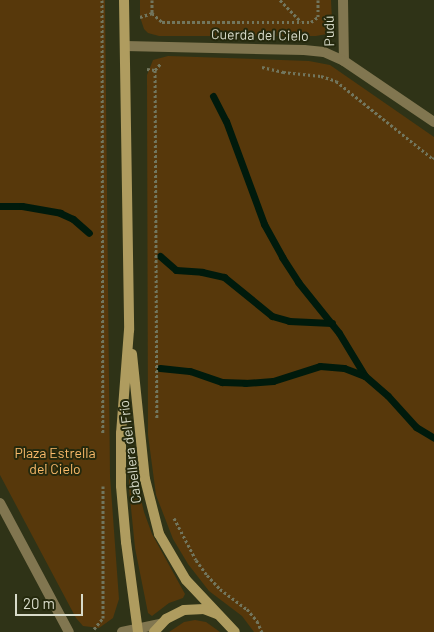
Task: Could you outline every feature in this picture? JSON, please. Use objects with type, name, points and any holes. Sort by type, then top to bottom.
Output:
[{"type":"street","name":"Cabellera del Frío","points":[[124,0],[129,330],[121,433],[121,486],[138,630]]},
{"type":"street","name":"Pudú","points":[[343,0],[344,60]]},
{"type":"street","name":"Cuerda del Cielo","points":[[125,46],[314,50],[344,60],[434,122]]},
{"type":"street","name":"Cabellera del Frío","points":[[129,330],[145,479],[154,521],[164,546],[179,569],[235,632]]},
{"type":"street","points":[[0,503],[70,632]]},
{"type":"street","points":[[154,632],[161,624],[178,612],[191,609],[211,610],[222,617]]},
{"type":"street","points":[[122,632],[161,624]]},
{"type":"path","points":[[102,0],[103,439]]},
{"type":"path","points":[[152,0],[152,13],[162,22],[311,22],[318,17],[318,0]]},
{"type":"path","points":[[280,0],[301,22]]},
{"type":"path","points":[[140,17],[152,13]]},
{"type":"path","points":[[157,426],[155,70],[163,61],[163,56]]},
{"type":"path","points":[[259,66],[283,72],[321,76],[336,81],[433,159],[434,157]]},
{"type":"path","points":[[147,69],[155,70]]},
{"type":"path","points":[[94,629],[103,618],[103,479]]},
{"type":"path","points":[[172,515],[196,560],[207,575],[253,614],[262,632]]},
{"type":"green space","name":"Plaza Estrella del Cielo","points":[[0,0],[105,0],[110,476],[119,599],[113,618],[99,628],[83,626],[76,618],[0,475]]},
{"type":"green space","points":[[140,0],[331,0],[332,21],[327,34],[316,36],[159,36],[148,33],[144,29],[140,17]]},
{"type":"green space","points":[[168,56],[309,61],[330,65],[434,137],[434,632],[254,632],[242,616],[209,591],[188,564],[173,539],[156,495],[148,435],[147,75],[153,60]]},
{"type":"green space","points":[[133,466],[144,512],[152,534],[185,594],[183,598],[169,603],[152,616],[148,613],[135,548],[129,488],[129,469]]},
{"type":"green space","points":[[195,620],[206,622],[220,632],[169,632],[184,622]]},
{"type":"waterway","points":[[213,96],[226,121],[264,224],[298,282],[339,333],[365,376]]},
{"type":"waterway","points":[[0,206],[22,206],[60,213],[73,219],[89,233]]},
{"type":"waterway","points":[[160,256],[176,270],[202,272],[224,277],[272,316],[289,321],[332,323]]},
{"type":"waterway","points":[[160,368],[190,371],[222,382],[245,383],[273,381],[320,366],[344,368],[365,376],[388,396],[416,427],[434,438]]}]
